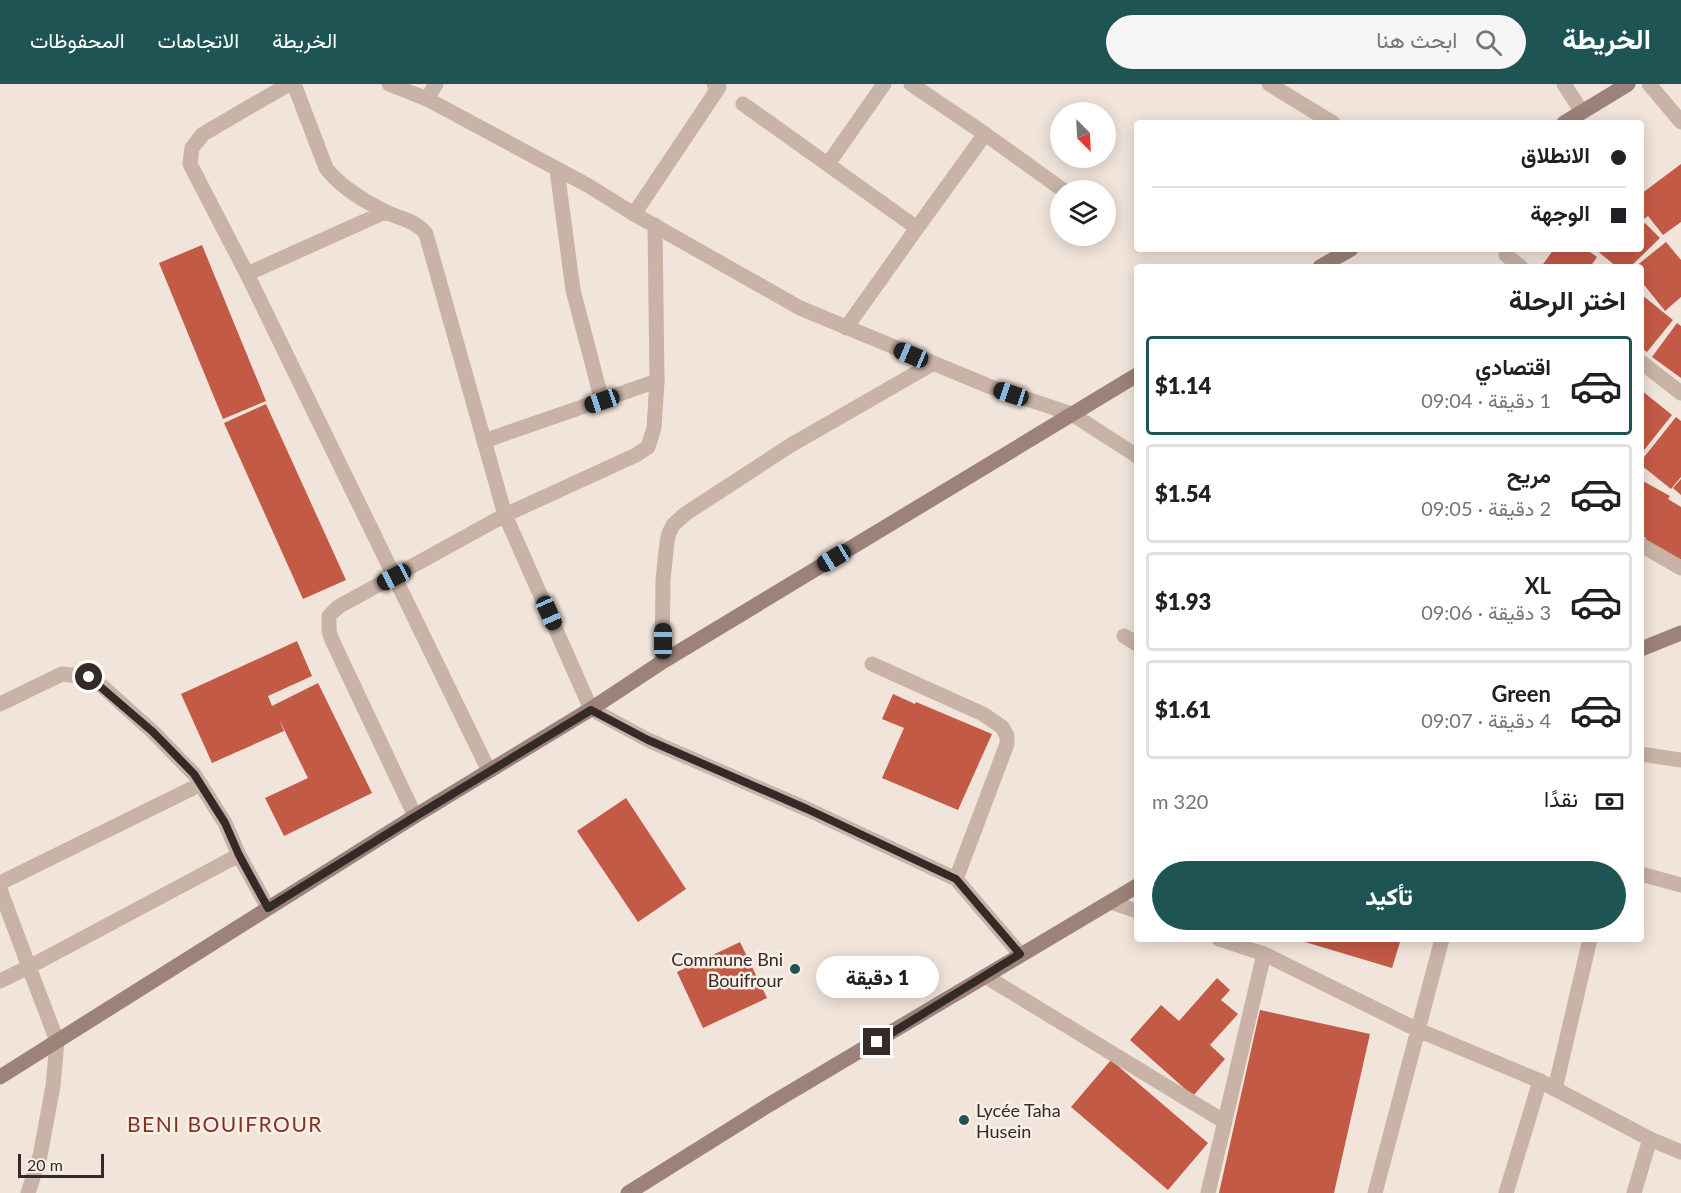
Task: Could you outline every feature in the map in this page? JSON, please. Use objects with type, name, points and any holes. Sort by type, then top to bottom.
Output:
[{"type":"street","points":[[289,84],[203,135],[192,148],[190,164],[247,274],[489,771]]},
{"type":"street","points":[[294,84],[326,168],[339,183],[385,212],[417,224],[426,234],[505,515],[591,710],[648,740],[807,809],[956,879],[1020,954]]},
{"type":"street","points":[[389,84],[427,99],[589,186],[800,308],[991,387],[1072,414],[1134,454]]},
{"type":"street","points":[[427,99],[436,84]]},
{"type":"street","points":[[634,214],[719,87],[714,84]]},
{"type":"street","points":[[828,164],[884,84]]},
{"type":"street","points":[[911,84],[1050,181]]},
{"type":"street","points":[[1269,84],[1328,120]]},
{"type":"street","points":[[1564,84],[1582,112]]},
{"type":"street","points":[[1569,120],[1628,84]]},
{"type":"street","points":[[1649,84],[1681,122]]},
{"type":"street","points":[[743,104],[917,228]]},
{"type":"street","points":[[846,328],[985,134]]},
{"type":"street","points":[[556,170],[573,290],[602,401]]},
{"type":"street","points":[[247,274],[385,212]]},
{"type":"street","points":[[416,816],[332,640],[328,627],[328,616],[338,607],[505,515],[644,451],[651,440],[654,428],[657,381],[656,225]]},
{"type":"street","points":[[1325,264],[1346,252]]},
{"type":"street","points":[[1506,255],[1517,264]]},
{"type":"street","points":[[663,662],[663,580],[667,542],[674,525],[685,514],[791,445],[932,364]]},
{"type":"street","points":[[1644,364],[1681,393]]},
{"type":"street","points":[[0,1077],[416,816],[591,710],[663,662],[1134,377]]},
{"type":"street","points":[[484,441],[657,381]]},
{"type":"street","points":[[1644,546],[1681,568]]},
{"type":"street","points":[[1644,648],[1681,633]]},
{"type":"street","points":[[872,664],[982,714],[1002,728],[1007,736],[956,879]]},
{"type":"street","points":[[0,704],[62,674],[89,677],[153,732],[194,774],[225,823],[239,855],[268,908]]},
{"type":"street","points":[[1644,754],[1681,760]]},
{"type":"street","points":[[0,883],[201,784]]},
{"type":"street","points":[[0,981],[239,855]]},
{"type":"street","points":[[1644,875],[1681,885]]},
{"type":"street","points":[[628,1193],[767,1106],[1134,888]]},
{"type":"street","points":[[0,889],[57,1041],[53,1086],[40,1156],[28,1193]]},
{"type":"street","points":[[1110,902],[1134,910]]},
{"type":"street","points":[[1229,942],[1264,954],[1418,1030],[1540,1081],[1650,1139],[1681,1152]]},
{"type":"street","points":[[1375,1193],[1441,942]]},
{"type":"street","points":[[1555,1089],[1589,942]]},
{"type":"street","points":[[1208,1193],[1264,954]]},
{"type":"street","points":[[985,976],[1225,1122]]},
{"type":"street","points":[[1506,1193],[1540,1081]]},
{"type":"street","points":[[1634,1193],[1650,1139]]},
{"type":"building","points":[[1681,164],[1681,222],[1663,235],[1648,216],[1644,219],[1644,192]]},
{"type":"building","points":[[1644,224],[1660,238],[1633,264],[1613,264],[1599,252],[1644,252]]},
{"type":"building","points":[[1666,242],[1681,260],[1681,297],[1665,311],[1644,285],[1644,264],[1639,264]]},
{"type":"building","points":[[202,245],[266,401],[223,419],[159,263]]},
{"type":"building","points":[[1552,252],[1590,252],[1597,257],[1592,264],[1543,264]]},
{"type":"building","points":[[1644,297],[1673,320],[1647,352],[1644,350]]},
{"type":"building","points":[[1677,323],[1681,326],[1681,378],[1652,357]]},
{"type":"building","points":[[1644,392],[1672,415],[1644,450]]},
{"type":"building","points":[[266,404],[346,580],[303,599],[224,423]]},
{"type":"building","points":[[1676,417],[1681,421],[1681,477],[1671,489],[1644,467],[1644,457]]},
{"type":"building","points":[[1681,479],[1681,495],[1673,488]]},
{"type":"building","points":[[1644,482],[1670,496],[1668,499],[1681,507],[1681,562],[1644,541],[1646,538],[1644,537]]},
{"type":"building","points":[[297,641],[312,676],[268,696],[272,706],[318,683],[372,793],[284,836],[265,798],[308,778],[279,719],[284,731],[212,763],[181,694]]},
{"type":"building","points":[[893,694],[992,734],[958,810],[882,778],[904,728],[882,719]]},
{"type":"building","points":[[626,798],[686,889],[638,922],[577,831]]},
{"type":"building","points":[[740,942],[767,998],[703,1028],[677,972]]},
{"type":"building","points":[[1305,942],[1400,942],[1392,968]]},
{"type":"building","points":[[1217,978],[1230,990],[1221,1000],[1238,1014],[1210,1045],[1225,1059],[1193,1096],[1130,1040],[1161,1005],[1179,1021]]},
{"type":"building","points":[[1260,1010],[1370,1034],[1334,1193],[1219,1193]]},
{"type":"building","points":[[1111,1060],[1208,1143],[1168,1190],[1071,1107]]},
{"type":"place","name":"Commune Bni Bouifrour","points":[[795,969]]},
{"type":"place","name":"Lycée Taha Husein","points":[[964,1120]]},
{"type":"district","name":"BENI BOUIFROUR","points":[[225,1123]]},
{"type":"route","points":[[89,677],[153,732],[194,774],[225,823],[239,855],[268,908],[591,710],[648,740],[807,809],[956,879],[1020,954],[877,1042]]}]
